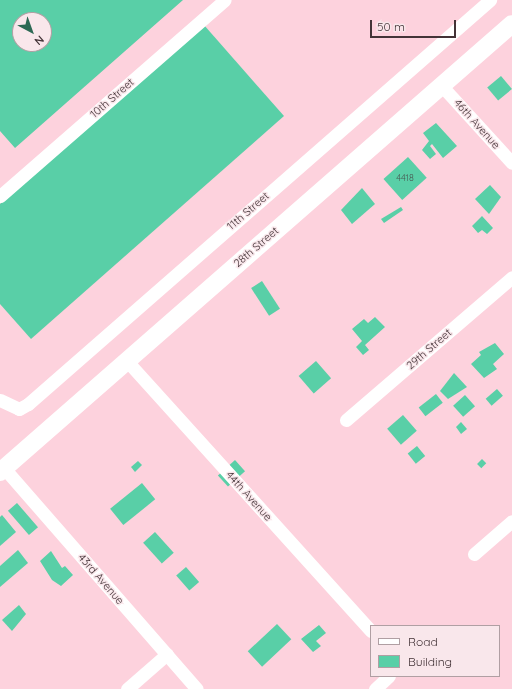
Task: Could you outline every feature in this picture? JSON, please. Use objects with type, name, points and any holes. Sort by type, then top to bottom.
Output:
[{"type":"main road","name":"28th Street","points":[[2,470],[512,24]]},
{"type":"street","name":"10th Street","points":[[0,196],[225,0]]},
{"type":"street","name":"11th Street","points":[[1,401],[19,409],[28,404],[490,0]]},
{"type":"street","name":"46th Avenue","points":[[442,85],[512,163]]},
{"type":"street","name":"29th Street","points":[[346,420],[512,277]]},
{"type":"street","name":"44th Avenue","points":[[127,361],[370,630]]},
{"type":"street","name":"43rd Avenue","points":[[2,470],[198,689]]},
{"type":"street","points":[[474,554],[512,521]]},
{"type":"street","points":[[127,689],[167,654]]},
{"type":"street","points":[[375,689],[388,677]]},
{"type":"building","points":[[0,0],[183,0],[15,148],[0,131]]},
{"type":"building","points":[[204,25],[284,116],[31,339],[0,304],[0,204]]},
{"type":"building","points":[[501,76],[512,89],[498,101],[487,88]]},
{"type":"building","points":[[436,123],[457,146],[443,158],[432,144],[430,146],[436,154],[430,159],[422,150],[429,141],[423,133]]},
{"type":"building","points":[[408,157],[427,178],[402,200],[383,179]]},
{"type":"building","points":[[490,185],[501,197],[489,214],[475,199]]},
{"type":"building","points":[[362,188],[375,204],[352,224],[341,210]]},
{"type":"building","points":[[401,207],[403,210],[384,223],[381,219]]},
{"type":"building","points":[[482,216],[493,228],[487,234],[482,230],[478,233],[472,226]]},
{"type":"building","points":[[262,281],[280,309],[269,316],[251,288]]},
{"type":"building","points":[[375,317],[385,327],[365,345],[369,350],[363,355],[356,347],[362,341],[352,329],[364,319],[368,323]]},
{"type":"building","points":[[495,343],[504,354],[493,364],[497,369],[484,378],[471,364],[481,355],[479,352]]},
{"type":"building","points":[[316,361],[331,378],[314,393],[299,376]]},
{"type":"building","points":[[454,373],[467,387],[448,399],[440,391]]},
{"type":"building","points":[[497,389],[503,396],[492,406],[486,399]]},
{"type":"building","points":[[436,394],[443,403],[425,416],[419,408]]},
{"type":"building","points":[[465,395],[475,406],[463,417],[453,406]]},
{"type":"building","points":[[403,415],[417,431],[401,445],[387,429]]},
{"type":"building","points":[[461,422],[467,429],[461,434],[456,427]]},
{"type":"building","points":[[417,446],[425,456],[416,464],[408,454]]},
{"type":"building","points":[[482,459],[486,463],[481,468],[477,464]]},
{"type":"building","points":[[235,460],[245,471],[228,487],[218,475]]},
{"type":"building","points":[[138,461],[142,465],[135,472],[131,467]]},
{"type":"building","points":[[142,483],[155,499],[123,525],[110,509]]},
{"type":"building","points":[[17,503],[38,527],[29,535],[8,511]]},
{"type":"building","points":[[2,515],[16,532],[0,546],[0,517]]},
{"type":"building","points":[[155,532],[174,553],[162,564],[143,543]]},
{"type":"building","points":[[18,550],[28,563],[0,587],[0,566]]},
{"type":"building","points":[[51,551],[62,568],[65,566],[73,575],[61,586],[52,580],[40,561]]},
{"type":"building","points":[[186,567],[199,582],[189,591],[176,576]]},
{"type":"building","points":[[19,605],[26,614],[12,631],[2,620]]},
{"type":"building","points":[[277,624],[291,639],[262,667],[248,651]]},
{"type":"building","points":[[319,625],[326,633],[316,641],[321,646],[313,652],[301,639]]}]
